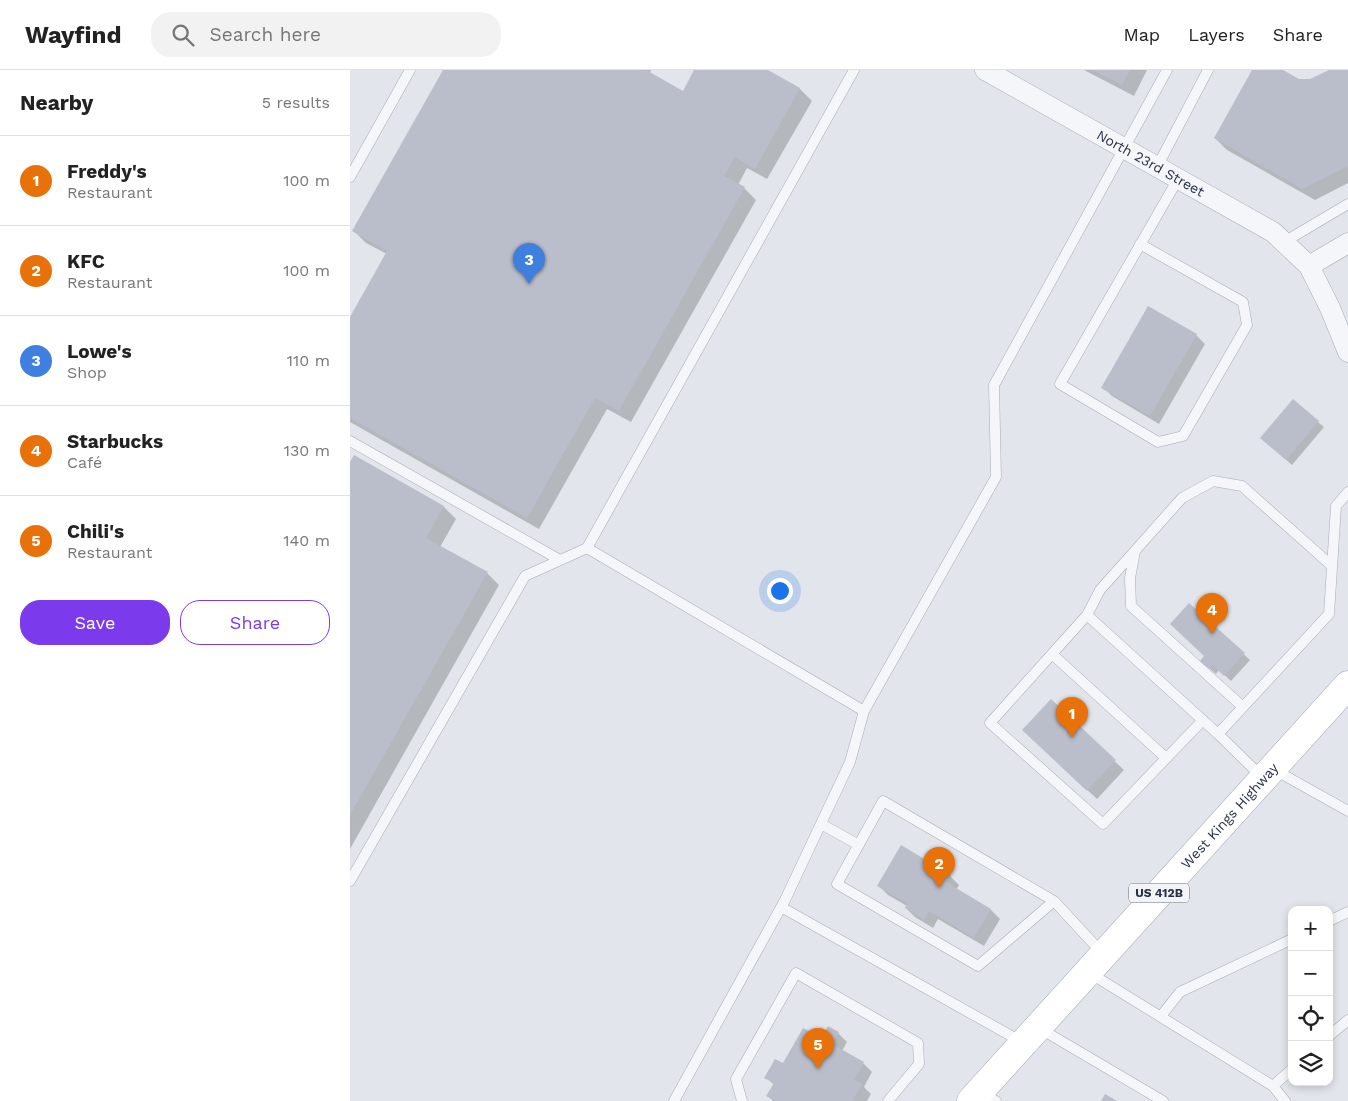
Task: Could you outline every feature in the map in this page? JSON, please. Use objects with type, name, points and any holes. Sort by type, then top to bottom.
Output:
[{"type":"main road","name":"West Kings Highway","points":[[982,1098],[1030,1035],[1348,686]]},
{"type":"street","name":"North 23rd Street","points":[[985,70],[1272,232],[1309,266],[1330,308],[1348,352]]},
{"type":"street","points":[[1309,266],[1348,243]]},
{"type":"lane","points":[[350,177],[410,70]]},
{"type":"lane","points":[[350,881],[526,576],[587,548],[854,70]]},
{"type":"lane","points":[[674,1101],[781,907],[850,762],[864,711],[996,477],[994,385],[1168,70]]},
{"type":"lane","points":[[1157,167],[1208,70]]},
{"type":"lane","points":[[1140,244],[1243,302],[1246,325],[1183,436],[1158,442],[1060,384],[1140,244],[1178,179]]},
{"type":"lane","points":[[1284,242],[1348,204]]},
{"type":"lane","points":[[350,440],[560,560]]},
{"type":"lane","points":[[1203,720],[1103,824],[990,723],[1087,615],[1100,590],[1182,498],[1213,480],[1242,486],[1332,566]]},
{"type":"lane","points":[[1218,734],[1329,614],[1336,506],[1348,492]]},
{"type":"lane","points":[[587,548],[864,711]]},
{"type":"lane","points":[[1135,550],[1130,578],[1131,606],[1243,707]]},
{"type":"lane","points":[[1087,615],[1218,734],[1268,773],[1348,812]]},
{"type":"lane","points":[[1052,654],[1166,758]]},
{"type":"lane","points":[[1054,901],[978,966],[837,884],[883,801],[1054,901],[1095,963],[1161,1016],[1273,1086],[1285,1101]]},
{"type":"lane","points":[[821,824],[859,845]]},
{"type":"lane","points":[[781,907],[1163,1101]]},
{"type":"lane","points":[[1333,919],[1348,912]]},
{"type":"lane","points":[[1161,1016],[1180,992],[1288,941]]},
{"type":"lane","points":[[742,1101],[736,1079],[796,973],[918,1043],[919,1064],[888,1101]]},
{"type":"lane","points":[[1333,1033],[1348,1020]]},
{"type":"lane","points":[[1273,1086],[1288,1073]]},
{"type":"building","points":[[443,70],[646,70],[683,91],[694,70],[768,70],[800,88],[755,169],[735,157],[724,176],[745,187],[619,411],[595,398],[527,518],[350,418],[350,317],[387,251],[352,231]]},
{"type":"building","points":[[1093,70],[1130,70],[1122,85]]},
{"type":"building","points":[[1252,70],[1283,70],[1299,79],[1310,79],[1329,70],[1348,70],[1348,166],[1302,189],[1214,138]]},
{"type":"building","points":[[1148,306],[1197,334],[1150,416],[1101,388]]},
{"type":"building","points":[[1293,399],[1319,421],[1286,460],[1260,438]]},
{"type":"building","points":[[354,455],[444,506],[426,538],[488,572],[350,815],[350,462]]},
{"type":"building","points":[[1189,603],[1245,653],[1224,676],[1212,665],[1209,669],[1200,661],[1204,656],[1170,624]]},
{"type":"building","points":[[1051,699],[1116,760],[1087,791],[1022,730]]},
{"type":"building","points":[[901,845],[951,875],[946,882],[991,909],[974,938],[929,911],[924,920],[905,908],[907,903],[877,886]]},
{"type":"building","points":[[828,1026],[839,1032],[832,1044],[864,1062],[854,1080],[862,1084],[853,1101],[775,1101],[766,1096],[774,1083],[764,1078],[775,1059],[783,1063],[803,1028],[822,1038]]},
{"type":"building","points":[[1105,1094],[1117,1101],[1101,1101]]},
{"type":"place","name":"Lowe's","points":[[529,284]]},
{"type":"place","name":"Starbucks","points":[[1212,634]]},
{"type":"place","name":"Freddy's","points":[[1072,738]]},
{"type":"place","name":"KFC","points":[[939,888]]},
{"type":"place","name":"Chili's","points":[[818,1069]]}]
